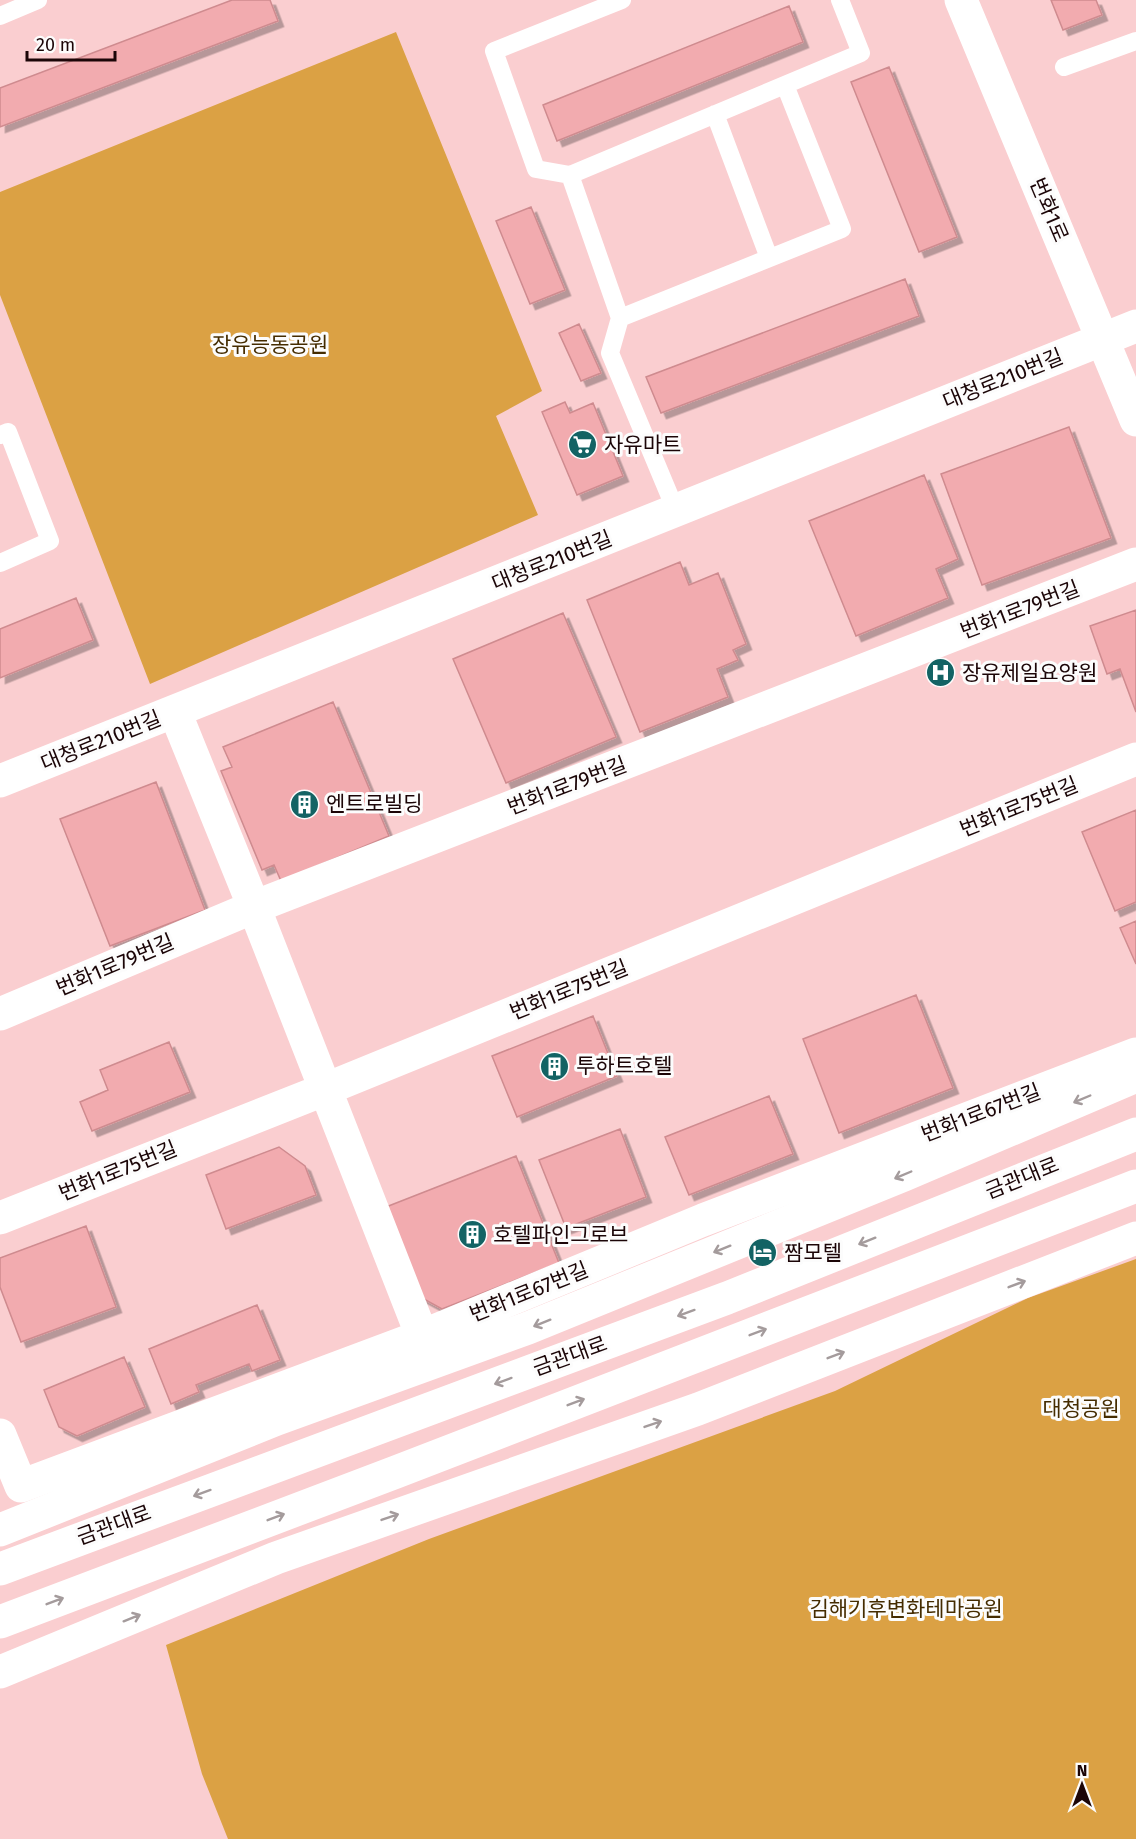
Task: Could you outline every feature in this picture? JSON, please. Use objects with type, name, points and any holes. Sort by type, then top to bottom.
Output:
[{"type":"street","name":"번화1로","points":[[961,0],[1136,420]]},
{"type":"street","name":"대청로210번길","points":[[0,781],[1136,326]]},
{"type":"street","name":"번화1로79번길","points":[[0,1014],[254,907],[1136,564]]},
{"type":"street","points":[[175,712],[422,1336]]},
{"type":"street","name":"번화1로75번길","points":[[0,1218],[326,1089],[1136,759]]},
{"type":"street","name":"번화1로67번길","points":[[0,1435],[21,1486],[422,1336],[703,1220],[1136,1054]]},
{"type":"street","points":[[0,1530],[278,1419],[528,1328],[1136,1076]]},
{"type":"street","name":"금관대로","points":[[0,1569],[727,1298],[1136,1134]]},
{"type":"street","points":[[0,1622],[1136,1186]]},
{"type":"street","points":[[0,1672],[276,1558],[698,1409],[1136,1238]]},
{"type":"street","points":[[64,1504],[414,1414]]},
{"type":"street","points":[[276,1558],[463,1446]]},
{"type":"lane","points":[[0,16],[38,0]]},
{"type":"lane","points":[[622,0],[494,51],[536,170],[570,175],[861,53],[840,0]]},
{"type":"lane","points":[[1064,67],[1136,41]]},
{"type":"lane","points":[[620,318],[842,229],[785,85]]},
{"type":"lane","points":[[715,114],[769,258]]},
{"type":"lane","points":[[570,175],[620,318],[610,353],[676,511]]},
{"type":"lane","points":[[0,435],[8,432],[50,541],[0,563]]},
{"type":"green space","name":"장유능동공원","points":[[396,32],[542,391],[496,416],[538,515],[150,684],[0,295],[0,192]]},
{"type":"green space","name":"김해기후변화테마공원","points":[[1136,1259],[1136,1839],[228,1839],[202,1774],[166,1645],[429,1539],[835,1391],[1028,1298]]},
{"type":"building","points":[[232,0],[270,0],[278,21],[0,127],[0,88]]},
{"type":"building","points":[[1051,0],[1096,0],[1102,15],[1063,30]]},
{"type":"building","points":[[789,6],[803,42],[557,141],[543,105]]},
{"type":"building","points":[[889,67],[957,237],[919,252],[851,82]]},
{"type":"building","points":[[531,207],[565,290],[530,304],[496,221]]},
{"type":"building","points":[[905,279],[919,316],[661,413],[646,377]]},
{"type":"building","points":[[579,324],[601,373],[581,381],[559,333]]},
{"type":"building","name":"자유마트","points":[[565,402],[570,413],[593,403],[623,476],[577,495],[542,412]]},
{"type":"building","points":[[1069,427],[1111,538],[982,585],[941,474]]},
{"type":"building","points":[[924,475],[958,559],[936,569],[948,598],[856,636],[809,521]]},
{"type":"building","points":[[680,562],[689,585],[718,573],[746,644],[733,650],[738,660],[717,669],[728,697],[640,732],[587,600]]},
{"type":"building","points":[[76,598],[93,640],[0,678],[0,629]]},
{"type":"building","points":[[1136,610],[1136,712],[1120,669],[1107,674],[1090,626]]},
{"type":"building","points":[[563,613],[616,737],[506,783],[453,659]]},
{"type":"building","name":"엔트로빌딩","points":[[333,702],[389,836],[281,881],[274,865],[262,870],[221,771],[232,767],[223,747]]},
{"type":"building","points":[[156,782],[205,910],[110,946],[60,819]]},
{"type":"building","points":[[1136,810],[1136,902],[1115,911],[1082,832]]},
{"type":"building","points":[[1136,921],[1136,964],[1120,928]]},
{"type":"building","points":[[916,995],[953,1088],[839,1133],[803,1039]]},
{"type":"building","name":"투하트호텔","points":[[593,1016],[617,1076],[517,1117],[492,1056]]},
{"type":"building","points":[[169,1042],[190,1092],[92,1131],[80,1102],[108,1090],[100,1070]]},
{"type":"building","points":[[769,1096],[793,1154],[689,1195],[665,1137]]},
{"type":"building","points":[[620,1129],[646,1197],[566,1228],[539,1160]]},
{"type":"building","points":[[279,1147],[305,1166],[316,1195],[226,1229],[206,1175]]},
{"type":"building","name":"호텔파인그로브","points":[[516,1156],[559,1263],[442,1309],[422,1298],[386,1207]]},
{"type":"building","points":[[86,1226],[116,1307],[21,1342],[0,1287],[0,1258]]},
{"type":"building","points":[[257,1305],[280,1360],[252,1371],[249,1364],[196,1385],[199,1392],[171,1404],[149,1349]]},
{"type":"building","points":[[124,1357],[145,1407],[77,1436],[59,1427],[44,1390]]},
{"type":"place","name":"자유마트","points":[[583,445]]},
{"type":"place","name":"장유제일요양원","points":[[941,673]]},
{"type":"place","name":"엔트로빌딩","points":[[305,804]]},
{"type":"place","name":"투하트호텔","points":[[555,1066]]},
{"type":"place","name":"호텔파인그로브","points":[[472,1235]]},
{"type":"place","name":"짬모텔","points":[[763,1253]]},
{"type":"park label","name":"대청공원","points":[[1081,1409]]}]
